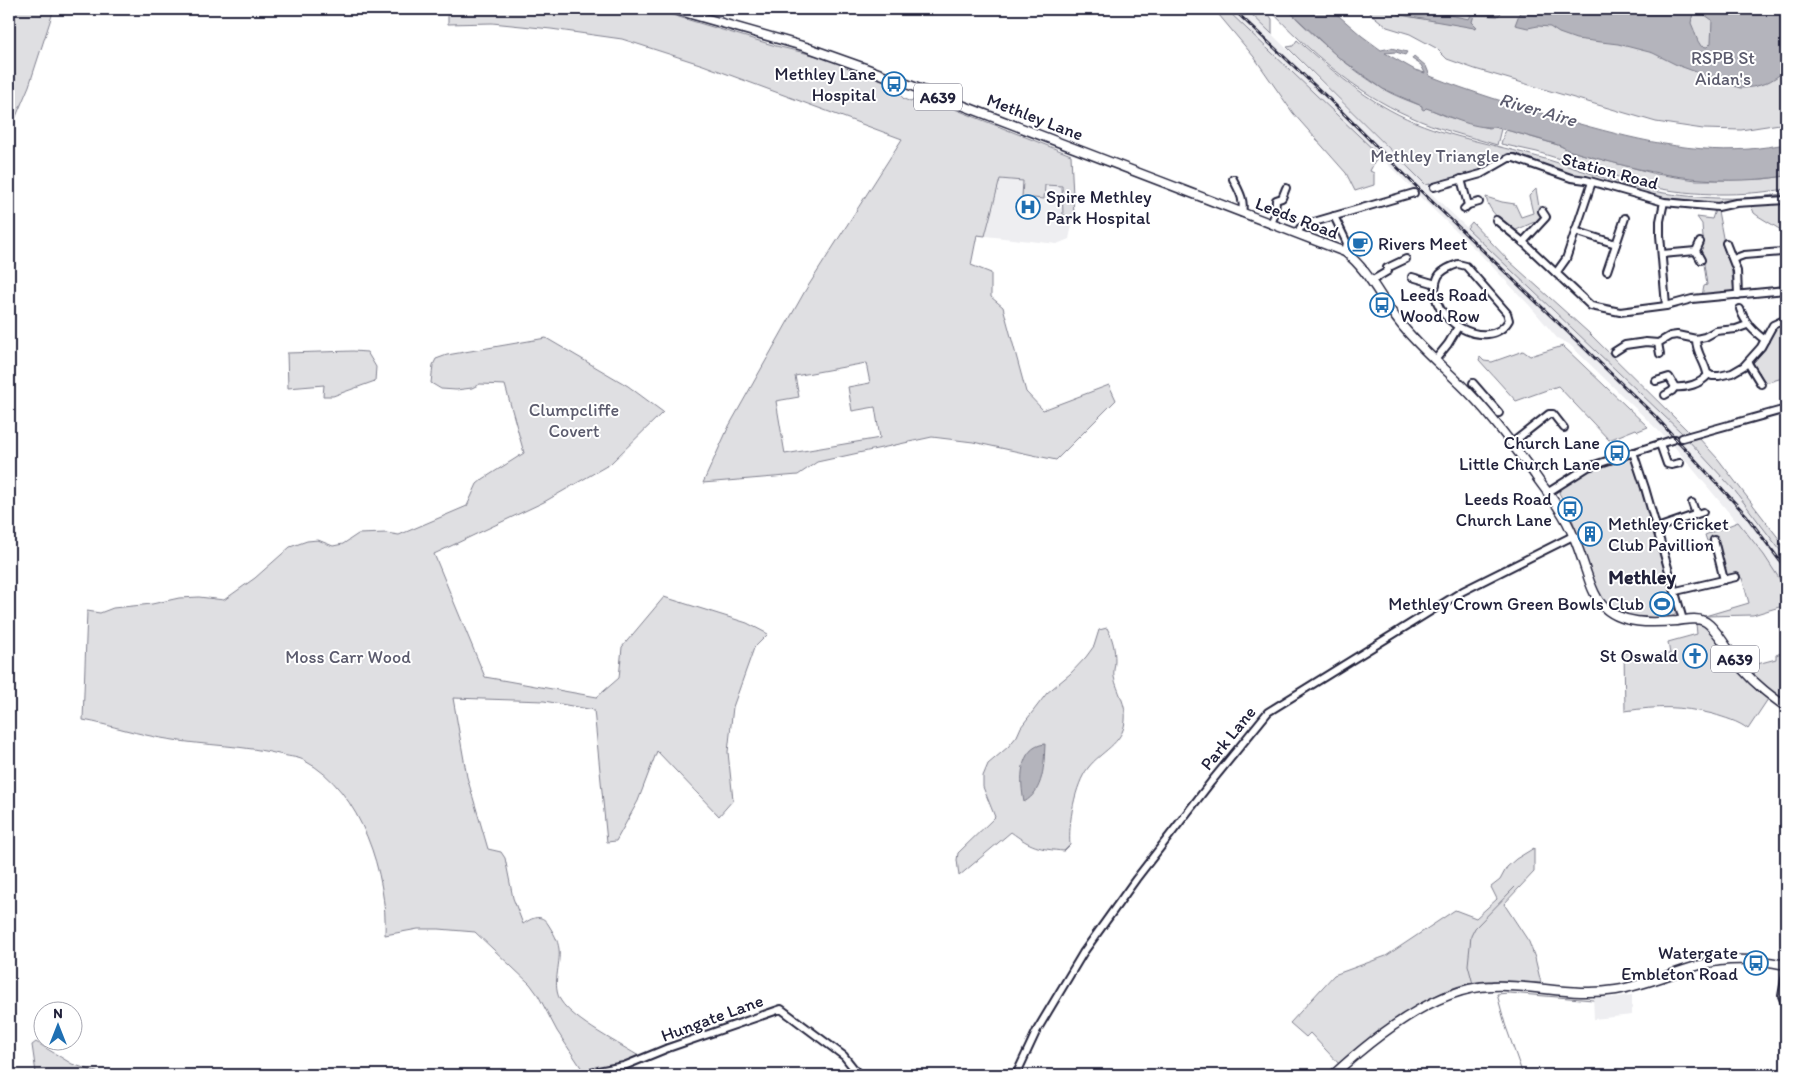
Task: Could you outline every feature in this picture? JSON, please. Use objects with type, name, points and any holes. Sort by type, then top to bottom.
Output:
[{"type":"main road","name":"Methley Lane","points":[[673,9],[806,47],[865,68],[1242,213]]},
{"type":"main road","name":"Leeds Road","points":[[1242,213],[1345,252],[1354,259],[1399,322],[1423,350],[1456,379],[1481,406],[1512,443],[1547,492]]},
{"type":"main road","name":"A639","points":[[1547,492],[1559,509],[1573,536],[1594,592],[1606,609],[1623,618],[1641,622],[1698,619],[1709,624],[1750,678],[1769,696],[1786,707]]},
{"type":"main road","points":[[1333,1075],[1406,1017],[1448,995],[1470,988],[1493,986],[1599,992],[1637,985],[1712,962],[1740,960],[1786,965]]},
{"type":"street","name":"Station Road","points":[[1434,187],[1481,174],[1510,158],[1514,158],[1571,178],[1664,202],[1718,206],[1786,200]]},
{"type":"street","points":[[1233,179],[1241,196],[1242,213]]},
{"type":"street","points":[[1460,179],[1466,207],[1478,202]]},
{"type":"street","points":[[1556,273],[1566,259],[1592,182]]},
{"type":"street","points":[[1272,224],[1275,214],[1274,203],[1282,198],[1286,188]]},
{"type":"street","points":[[1298,233],[1300,228],[1307,224],[1414,193]]},
{"type":"street","points":[[1664,202],[1660,221],[1666,303]]},
{"type":"street","points":[[1523,242],[1546,217],[1542,211]]},
{"type":"street","points":[[1334,216],[1347,243],[1345,252]]},
{"type":"street","points":[[1607,271],[1625,218]]},
{"type":"street","points":[[1496,220],[1523,242],[1591,306],[1599,309],[1620,312],[1692,299],[1786,290]]},
{"type":"street","points":[[1575,232],[1616,244]]},
{"type":"street","points":[[1696,251],[1700,242]]},
{"type":"street","points":[[1726,243],[1736,271],[1738,295]]},
{"type":"street","points":[[1733,259],[1786,250]]},
{"type":"street","points":[[1662,254],[1696,251]]},
{"type":"street","points":[[1696,251],[1701,260]]},
{"type":"street","points":[[1371,281],[1388,271],[1387,268],[1406,259]]},
{"type":"street","points":[[1458,264],[1466,266],[1507,313],[1509,320],[1504,328],[1486,334],[1458,328],[1448,319],[1435,299],[1439,274],[1458,264]]},
{"type":"street","points":[[1412,277],[1436,284]]},
{"type":"street","points":[[1740,309],[1748,325],[1765,340]]},
{"type":"street","points":[[1708,375],[1719,376],[1728,374],[1748,363],[1761,347],[1773,326],[1786,318]]},
{"type":"street","points":[[1614,352],[1624,342],[1658,343],[1670,336],[1677,335],[1696,339],[1716,331],[1736,329],[1748,325]]},
{"type":"street","points":[[1435,360],[1458,328]]},
{"type":"street","points":[[1696,339],[1697,351],[1708,375]]},
{"type":"street","points":[[1658,343],[1660,354]]},
{"type":"street","points":[[1748,363],[1760,384]]},
{"type":"street","points":[[1656,381],[1668,374],[1675,387]]},
{"type":"street","points":[[1665,395],[1675,387],[1702,381],[1708,375]]},
{"type":"street","points":[[1473,383],[1498,413]]},
{"type":"street","points":[[1481,406],[1487,400]]},
{"type":"street","points":[[1547,492],[1588,467],[1691,434],[1786,409]]},
{"type":"street","points":[[1512,443],[1549,414],[1553,414],[1564,428]]},
{"type":"street","points":[[1660,444],[1667,464],[1680,463]]},
{"type":"street","points":[[1633,452],[1676,591],[1683,620]]},
{"type":"street","points":[[1692,503],[1696,514]]},
{"type":"street","points":[[1657,528],[1703,512]]},
{"type":"street","name":"Park Lane","points":[[1016,1075],[1037,1030],[1083,953],[1211,782],[1268,712],[1463,591],[1573,536]]},
{"type":"street","points":[[1714,540],[1724,580]]},
{"type":"street","points":[[1676,591],[1736,577]]},
{"type":"street","points":[[1786,974],[1782,996],[1786,1006]]},
{"type":"street","name":"Hungate Lane","points":[[584,1075],[624,1066],[668,1048],[781,1009],[844,1056],[858,1075]]},
{"type":"shaded area","points":[[1226,9],[1246,9],[1426,185],[1439,201],[1683,434],[1678,434],[1685,441],[1688,440],[1735,491],[1786,558],[1786,589],[1764,555],[1673,445],[1678,443],[1671,436],[1667,439],[1569,344],[1557,338],[1530,306],[1479,253],[1418,195],[1419,192],[1413,189]]},
{"type":"shaded area","points":[[1287,9],[1331,9],[1381,50],[1391,48],[1407,52],[1405,55],[1396,52],[1385,53],[1415,70],[1425,73],[1421,65],[1412,59],[1414,56],[1426,66],[1430,76],[1508,103],[1603,130],[1651,142],[1700,149],[1749,149],[1786,144],[1786,176],[1730,180],[1703,179],[1652,172],[1569,150],[1495,127],[1469,124],[1426,108],[1424,110],[1422,106],[1383,89],[1338,57]]},
{"type":"shaded area","points":[[1390,9],[1420,9],[1469,19],[1471,15],[1466,13],[1467,9],[1505,9],[1498,16],[1474,15],[1472,22],[1477,27],[1474,28],[1400,15]]},
{"type":"shaded area","points":[[1521,9],[1786,9],[1786,69],[1765,83],[1753,87],[1740,88],[1677,65],[1653,53],[1618,44],[1576,39],[1559,33],[1550,27],[1538,26],[1528,28],[1515,25]],"holes":[[[1701,12],[1712,20],[1711,43],[1707,47],[1701,46],[1691,23],[1693,13]]]},
{"type":"shaded area","name":"Spire Methley Park Hospital","points":[[1000,179],[1023,181],[1022,197],[1044,199],[1045,185],[1063,186],[1063,215],[1074,216],[1069,239],[1057,244],[985,236]]},
{"type":"shaded area","points":[[1045,744],[1042,777],[1036,791],[1024,802],[1022,776],[1025,758],[1036,747]]},
{"type":"shaded area","points":[[1606,995],[1607,998],[1632,995],[1632,1015],[1594,1019],[1593,996]]},
{"type":"green space","points":[[9,9],[54,9],[29,86],[9,133]]},
{"type":"green space","points":[[448,9],[652,9],[776,46],[826,58],[888,82],[904,99],[911,102],[919,95],[1071,155],[1074,216],[1063,215],[1062,186],[1045,185],[1044,199],[1022,197],[1023,181],[1000,179],[985,236],[977,235],[971,265],[991,273],[991,297],[1003,307],[1026,392],[1043,410],[1109,385],[1116,400],[1056,460],[973,442],[932,437],[817,462],[798,475],[703,483],[729,426],[805,291],[902,139],[703,65],[622,39],[492,23],[448,24]],"holes":[[[866,363],[870,383],[848,387],[852,411],[875,407],[880,438],[785,454],[776,401],[799,397],[795,376]]]},
{"type":"green space","points":[[1214,9],[1226,9],[1380,156],[1370,171],[1374,173],[1374,185],[1355,191],[1346,173],[1293,113],[1254,57]]},
{"type":"green space","points":[[1246,9],[1265,9],[1272,19],[1272,34]]},
{"type":"green space","points":[[1269,9],[1287,9],[1344,62],[1388,92],[1448,117],[1489,128],[1501,129],[1497,145],[1420,121],[1370,95],[1316,55]]},
{"type":"green space","name":"RSPB St Aidan's","points":[[1365,9],[1786,9],[1786,123],[1741,130],[1703,129],[1656,122],[1447,59],[1436,48],[1410,34],[1387,27]]},
{"type":"green space","name":"Methley Triangle","points":[[1297,40],[1342,78],[1377,103],[1406,118],[1441,131],[1547,159],[1642,189],[1690,196],[1741,198],[1719,203],[1659,197],[1571,175],[1521,156],[1508,155],[1483,170],[1426,185],[1287,47],[1293,46]]},
{"type":"green space","points":[[1507,130],[1558,145],[1571,151],[1656,174],[1696,180],[1763,179],[1786,176],[1786,189],[1753,193],[1718,194],[1684,192],[1651,187],[1537,152],[1501,144],[1504,132]]},
{"type":"green space","points":[[1536,189],[1541,219],[1514,231],[1493,212],[1486,197],[1515,204],[1521,217],[1533,213],[1529,196]]},
{"type":"green space","points":[[1786,193],[1786,195],[1758,197],[1771,196]]},
{"type":"green space","points":[[1786,203],[1786,233],[1754,213],[1751,205]]},
{"type":"green space","points":[[1715,210],[1718,211],[1724,243],[1722,244],[1731,267],[1734,291],[1702,296],[1704,286],[1707,285],[1700,252],[1703,238],[1702,224],[1697,217],[1712,219]]},
{"type":"green space","points":[[1472,222],[1509,261],[1589,333],[1689,432],[1683,434],[1467,228]]},
{"type":"green space","points":[[1786,323],[1786,377],[1762,384],[1751,365],[1765,349],[1774,329]]},
{"type":"green space","name":"Moss Carr Wood","points":[[546,338],[628,386],[663,412],[610,464],[544,502],[434,554],[485,677],[597,697],[619,678],[622,647],[664,597],[747,623],[768,634],[754,648],[733,707],[728,752],[733,800],[719,816],[657,751],[638,801],[616,841],[607,842],[594,710],[544,701],[453,698],[467,777],[488,849],[501,852],[505,858],[513,898],[523,924],[533,918],[542,919],[548,924],[555,936],[559,955],[557,989],[561,1001],[567,1009],[587,1024],[642,1058],[621,1065],[584,1072],[557,1031],[530,984],[475,932],[418,929],[385,935],[382,887],[367,837],[356,813],[342,792],[325,774],[297,758],[254,749],[156,737],[83,720],[87,611],[100,613],[113,608],[152,604],[179,598],[199,597],[224,600],[255,578],[290,547],[307,541],[318,540],[333,546],[343,544],[358,534],[386,533],[399,535],[467,506],[477,484],[524,453],[505,385],[480,384],[472,388],[441,389],[431,383],[433,365],[436,359],[447,355]]},
{"type":"green space","points":[[1563,346],[1648,427],[1638,431],[1636,429],[1609,440],[1558,386],[1516,401],[1479,360],[1480,357],[1484,361],[1492,362],[1523,351],[1530,356]]},
{"type":"green space","points":[[367,352],[376,367],[375,381],[333,396],[323,396],[324,385],[288,388],[287,353]]},
{"type":"green space","points":[[1698,437],[1718,459],[1786,548],[1786,558],[1735,491],[1688,440]]},
{"type":"green space","points":[[1628,458],[1633,460],[1678,611],[1674,616],[1668,618],[1654,619],[1633,616],[1614,608],[1604,600],[1595,585],[1574,524],[1559,493],[1561,487],[1587,471]]},
{"type":"green space","points":[[1738,522],[1764,555],[1786,589],[1786,605],[1753,615],[1705,616],[1749,603],[1742,578],[1726,576],[1716,537],[1712,536],[1711,540],[1707,541],[1705,535]]},
{"type":"green space","points":[[1696,624],[1703,625],[1709,629],[1730,662],[1753,687],[1768,699],[1748,729],[1727,718],[1690,709],[1648,708],[1625,711],[1624,652],[1646,655],[1670,654],[1668,642],[1697,634]]},
{"type":"green space","points":[[1107,628],[1114,648],[1114,677],[1123,704],[1125,721],[1120,736],[1111,747],[1093,762],[1079,784],[1071,816],[1070,845],[1064,851],[1042,848],[1024,841],[1011,832],[959,876],[958,853],[995,817],[983,787],[983,776],[988,764],[1008,747],[1047,693],[1070,674],[1086,657],[1094,646],[1099,630]]},
{"type":"green space","points":[[1786,651],[1786,702],[1760,682],[1746,667],[1776,659],[1776,655]]},
{"type":"green space","points":[[1534,848],[1534,872],[1504,904],[1529,942],[1541,983],[1484,981],[1458,986],[1421,1003],[1403,1015],[1369,1040],[1340,1065],[1310,1033],[1306,1037],[1290,1023],[1334,975],[1386,956],[1455,910],[1476,918],[1497,899],[1491,887],[1500,880],[1507,867]]},
{"type":"green space","points":[[33,1052],[52,1052],[72,1064],[102,1074],[113,1075],[9,1075],[9,1072],[36,1073]]},
{"type":"waterway","points":[[1473,984],[1468,965],[1471,936],[1475,928],[1515,887]]},
{"type":"waterway","points":[[1523,1075],[1505,1024],[1497,994],[1509,993],[1593,1000]]},
{"type":"railway","points":[[1233,9],[1329,99],[1421,191],[1654,415],[1746,515],[1786,569]]},
{"type":"place","name":"Methley Lane Hospital","points":[[894,84]]},
{"type":"place","name":"Spire Methley Park Hospital","points":[[1028,207]]},
{"type":"place","name":"Rivers Meet","points":[[1360,244]]},
{"type":"place","name":"Leeds Road Wood Row","points":[[1382,305]]},
{"type":"place","name":"Church Lane Little Church Lane","points":[[1617,453]]},
{"type":"place","name":"Leeds Road Church Lane","points":[[1570,509]]},
{"type":"place","name":"Methley Cricket Club Pavillion","points":[[1590,534]]},
{"type":"place","name":"Methley Crown Green Bowls Club","points":[[1662,604]]},
{"type":"place","name":"St Oswald","points":[[1695,656]]},
{"type":"place","name":"Watergate Embleton Road","points":[[1756,963]]},
{"type":"district","name":"Methley","points":[[1642,577]]},
{"type":"water label","name":"River Aire","points":[[1538,109]]},
{"type":"park label","name":"Clumpcliffe Covert","points":[[574,420]]}]
